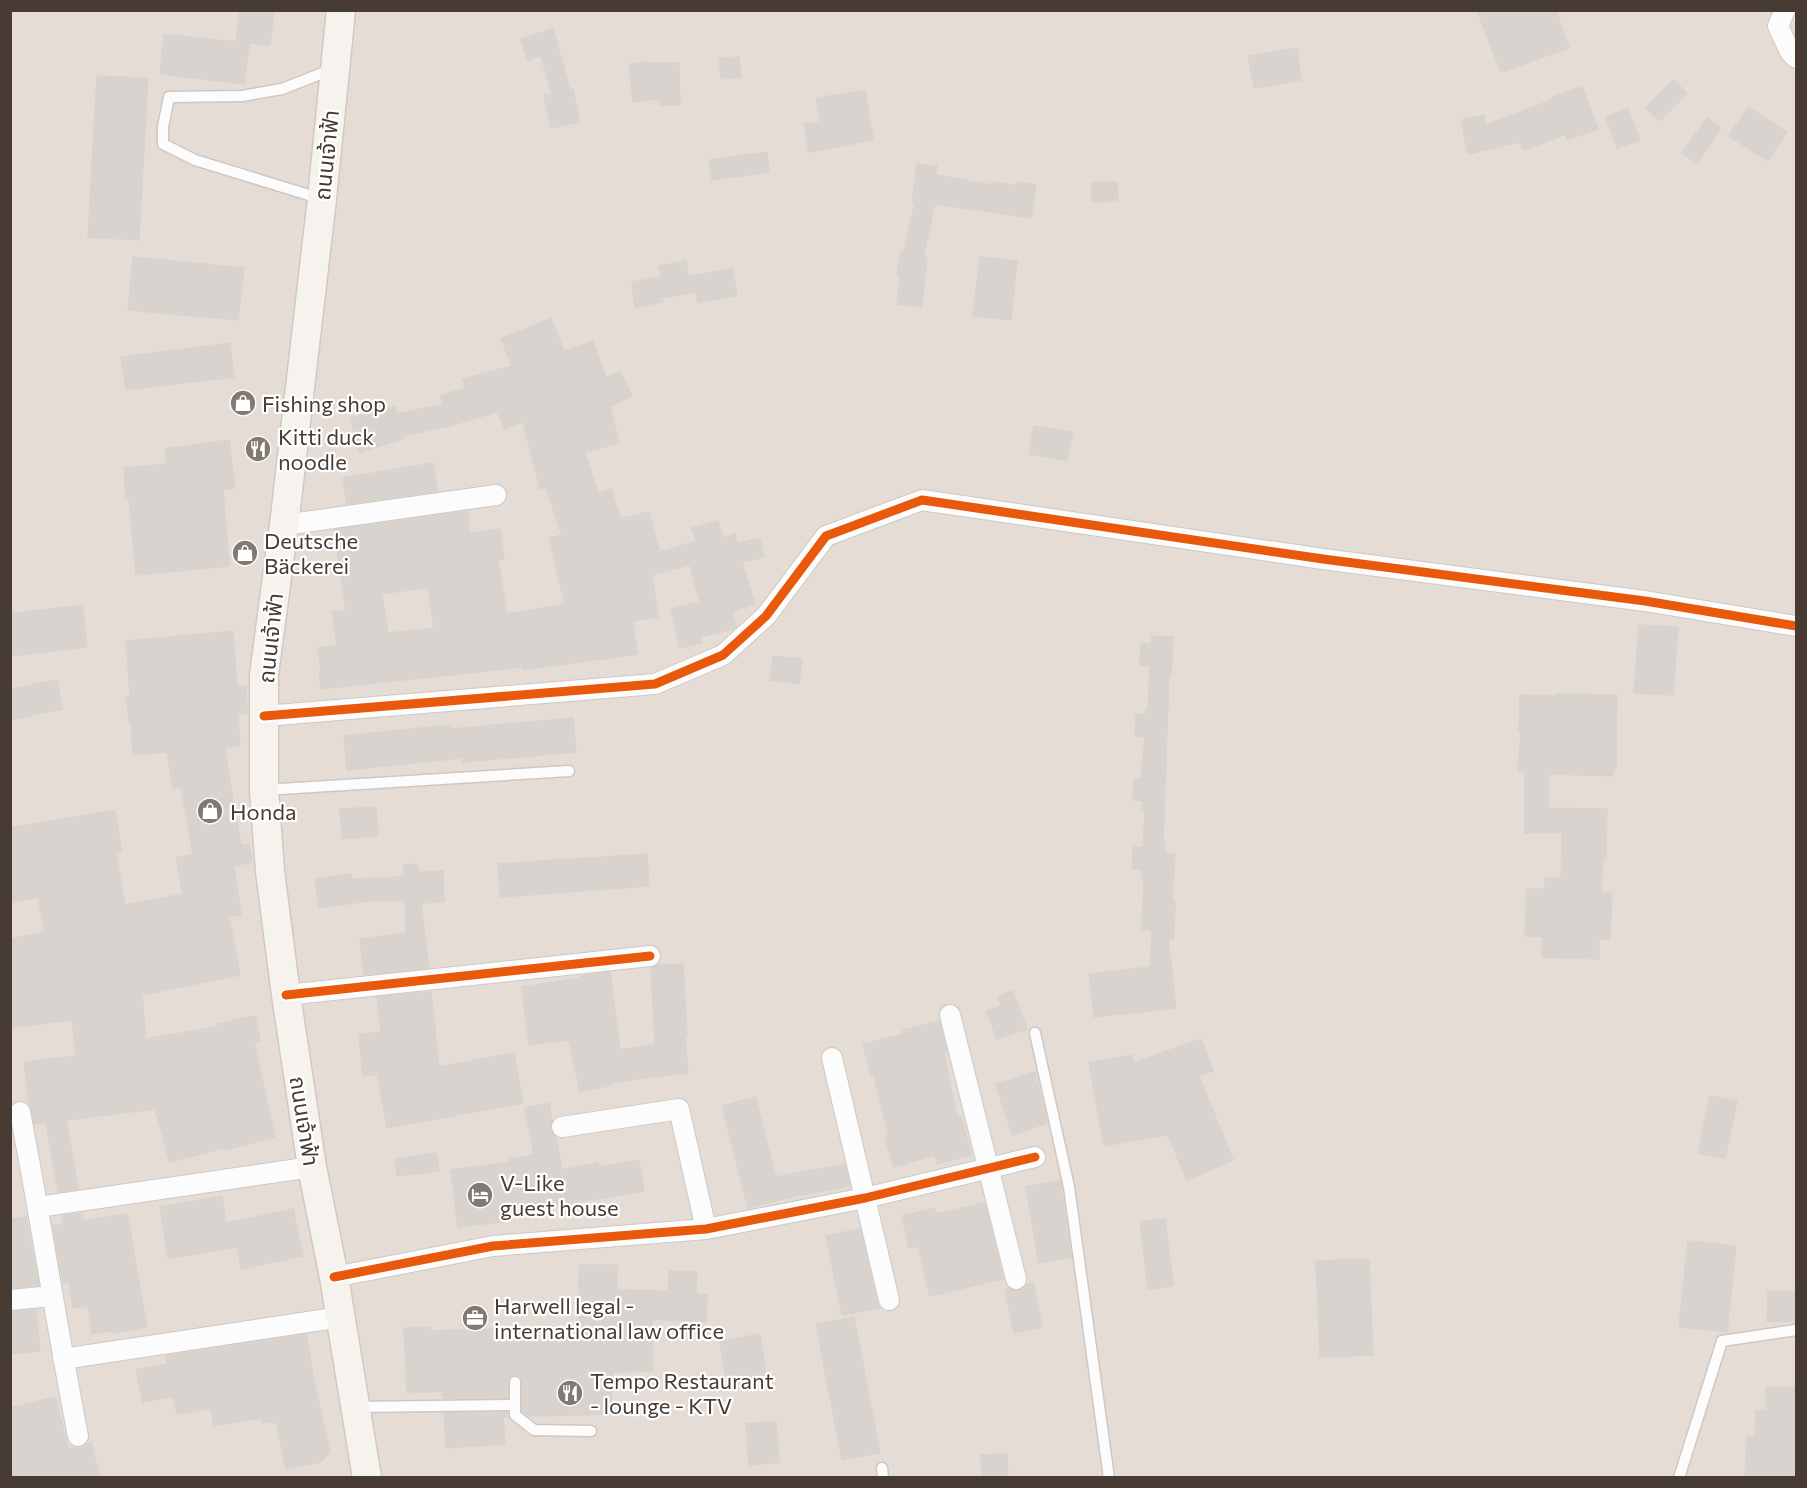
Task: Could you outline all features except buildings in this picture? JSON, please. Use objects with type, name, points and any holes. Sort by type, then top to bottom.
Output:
[{"type":"main road","name":"ถนนเจ้าฟ้า","points":[[341,10],[322,199],[264,675],[264,790],[270,871],[286,995],[312,1167],[334,1277],[367,1478]]},
{"type":"street","points":[[1785,10],[1778,26],[1790,52],[1797,58]]},
{"type":"street","points":[[284,525],[496,495]]},
{"type":"street","points":[[264,716],[655,684],[723,655],[766,616],[826,536],[922,500],[1312,558],[1645,602],[1797,626]]},
{"type":"street","points":[[286,995],[650,956]]},
{"type":"street","points":[[950,1015],[1016,1279]]},
{"type":"street","points":[[832,1058],[889,1300]]},
{"type":"street","points":[[562,1127],[679,1108],[706,1229]]},
{"type":"street","points":[[20,1112],[78,1436]]},
{"type":"street","points":[[334,1277],[494,1246],[706,1229],[865,1198],[989,1170],[1035,1157]]},
{"type":"street","points":[[38,1207],[312,1167]]},
{"type":"street","points":[[10,1300],[52,1296]]},
{"type":"street","points":[[63,1359],[341,1317]]},
{"type":"lane","points":[[322,199],[195,160],[163,144],[163,127],[169,97],[242,96],[282,89],[335,69]]},
{"type":"lane","points":[[264,790],[568,771]]},
{"type":"lane","points":[[1035,1033],[1069,1187],[1109,1478]]},
{"type":"lane","points":[[1679,1478],[1722,1341],[1797,1330]]},
{"type":"lane","points":[[515,1382],[515,1415],[534,1430],[591,1431]]},
{"type":"lane","points":[[355,1407],[515,1405]]},
{"type":"shaded area","points":[[10,11],[1796,11],[1796,1477],[11,1477]]},
{"type":"cycle path","points":[[264,716],[655,684],[723,655],[766,616],[826,536],[922,500],[1323,559],[1645,601],[1796,626]]},
{"type":"cycle path","points":[[286,995],[650,956]]},
{"type":"cycle path","points":[[334,1277],[493,1246],[706,1229],[865,1198],[1035,1157]]},
{"type":"place","name":"Fishing shop","points":[[243,403]]},
{"type":"place","name":"Kitti duck noodle","points":[[258,449]]},
{"type":"place","name":"Deutsche Bäckerei","points":[[245,553]]},
{"type":"place","name":"Honda","points":[[210,811]]},
{"type":"place","name":"V-Like guest house","points":[[480,1195]]},
{"type":"place","name":"Harwell legal - international law office","points":[[475,1318]]},
{"type":"place","name":"Tempo Restaurant - lounge - KTV","points":[[570,1393]]}]
